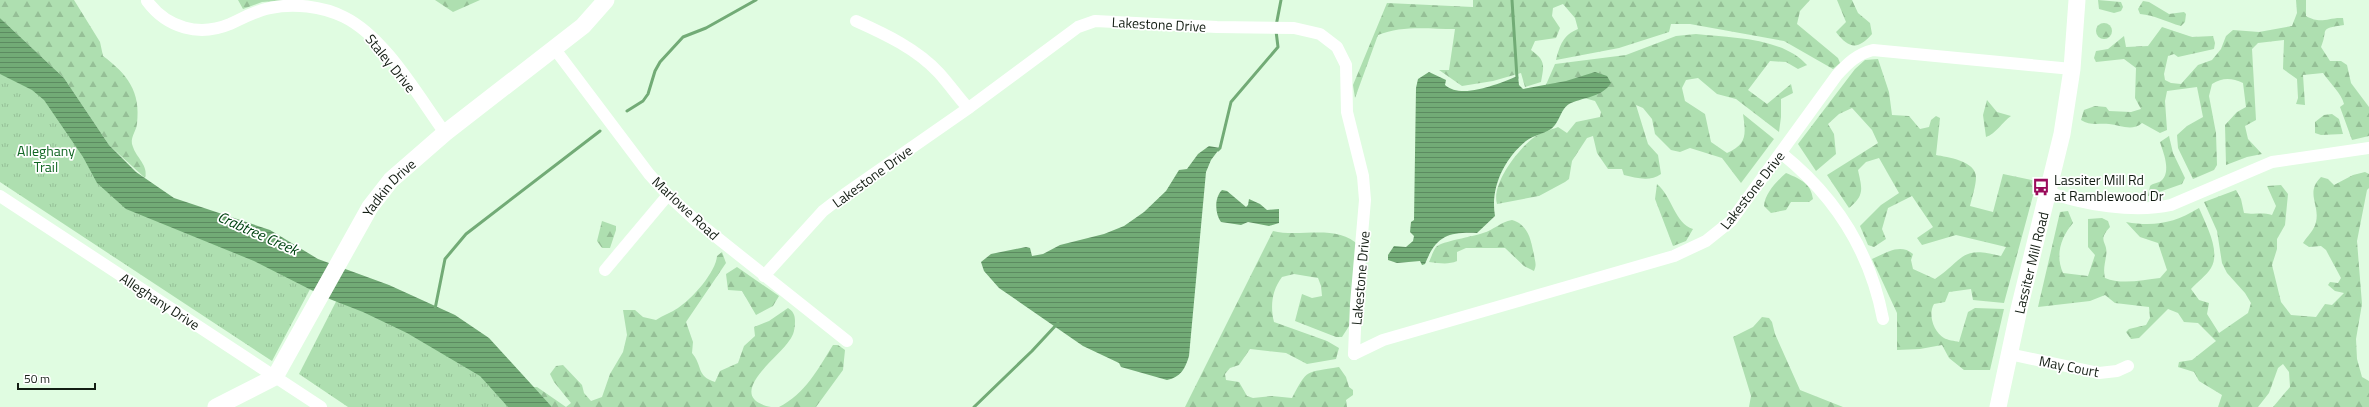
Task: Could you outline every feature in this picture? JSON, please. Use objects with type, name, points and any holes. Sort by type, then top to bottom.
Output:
[{"type":"street","name":"Yadkin Drive","points":[[276,377],[309,320],[370,207],[391,180],[445,133],[583,26],[606,0]]},
{"type":"street","name":"Lassiter Mill Road","points":[[1998,407],[2009,354],[2061,141],[2072,69],[2077,0]]},
{"type":"street","name":"Staley Drive","points":[[147,1],[162,18],[173,25],[199,30],[218,28],[257,11],[283,6],[312,8],[343,16],[371,34],[445,133]]},
{"type":"street","points":[[856,20],[878,30],[922,58],[938,72],[968,108]]},
{"type":"street","name":"Lakestone Drive","points":[[764,276],[823,211],[878,170],[968,108],[1078,27],[1095,21],[1195,26],[1294,28],[1309,30],[1329,39],[1337,47],[1346,65],[1347,112],[1363,176],[1365,194],[1354,354],[1383,340],[1666,258],[1688,250],[1718,233],[1731,221],[1837,75],[1856,56],[1863,52],[1878,50],[2072,69]]},
{"type":"street","name":"Marlowe Road","points":[[554,48],[649,174],[668,195],[695,220],[847,341]]},
{"type":"street","points":[[2048,192],[2066,199],[2114,206],[2158,208],[2171,205],[2242,173],[2272,162],[2369,148]]},
{"type":"street","points":[[1781,153],[1797,166],[1837,210],[1870,268],[1878,292],[1883,319]]},
{"type":"street","points":[[605,270],[668,195]]},
{"type":"street","name":"Alleghany Drive","points":[[0,196],[321,407]]},
{"type":"street","name":"May Court","points":[[2009,354],[2098,373],[2117,371],[2128,366]]},
{"type":"street","points":[[216,407],[276,377]]},
{"type":"green space","points":[[0,0],[74,0],[100,42],[103,56],[125,77],[134,93],[138,112],[137,124],[132,138],[132,144],[144,166],[146,174],[145,178],[109,145],[64,78],[0,18]]},
{"type":"green space","points":[[238,0],[289,0],[262,2],[243,9]]},
{"type":"green space","points":[[435,0],[480,0],[453,12]]},
{"type":"green space","points":[[1473,0],[1810,0],[1800,11],[1797,24],[1838,58],[1840,63],[1833,69],[1784,41],[1690,24],[1671,24],[1669,32],[1619,48],[1556,60],[1563,41],[1569,34],[1578,29],[1575,18],[1563,4],[1553,8],[1552,16],[1560,28],[1556,38],[1535,41],[1531,50],[1542,60],[1543,71],[1541,82],[1525,87],[1521,73],[1493,81],[1462,86],[1439,70],[1449,70],[1455,29],[1406,29],[1378,35],[1355,98],[1353,85],[1387,3],[1473,7]]},
{"type":"green space","points":[[1837,0],[1852,0],[1858,13],[1870,23],[1872,34],[1862,43],[1858,45],[1849,44],[1845,42],[1836,32],[1846,22]]},
{"type":"green space","points":[[2098,0],[2121,2],[2123,7],[2121,11],[2114,13],[2099,9]]},
{"type":"green space","points":[[2296,0],[2306,0],[2306,16],[2312,19],[2321,20],[2343,18],[2344,25],[2330,28],[2325,31],[2321,47],[2330,61],[2341,61],[2347,65],[2351,83],[2369,107],[2369,136],[2352,140],[2340,107],[2344,104],[2343,100],[2323,73],[2303,75],[2305,105],[2296,104],[2298,98],[2297,79],[2283,69],[2284,40],[2258,43],[2252,49],[2256,120],[2245,126],[2248,139],[2262,154],[2247,157],[2226,165],[2225,125],[2237,112],[2246,107],[2243,83],[2231,79],[2220,80],[2212,84],[2209,96],[2216,133],[2217,165],[2214,170],[2193,179],[2178,148],[2177,135],[2187,126],[2203,117],[2197,87],[2167,91],[2165,101],[2167,130],[2160,133],[2142,123],[2138,126],[2130,128],[2109,124],[2091,124],[2081,120],[2084,110],[2095,106],[2106,107],[2109,111],[2131,112],[2141,109],[2135,98],[2136,68],[2124,59],[2096,62],[2094,58],[2096,51],[2108,49],[2124,36],[2126,47],[2148,46],[2162,27],[2192,37],[2213,36],[2215,43],[2214,49],[2178,57],[2174,54],[2168,56],[2164,74],[2165,80],[2171,83],[2181,84],[2198,65],[2212,60],[2221,49],[2226,36],[2233,30],[2259,32],[2292,26],[2297,13]]},
{"type":"green space","points":[[2143,1],[2149,2],[2169,14],[2184,12],[2186,14],[2185,22],[2181,26],[2156,17],[2140,14],[2138,9]]},
{"type":"green space","points":[[2101,23],[2107,23],[2112,28],[2110,37],[2107,39],[2101,39],[2096,34],[2096,28]]},
{"type":"green space","points":[[1696,34],[1755,40],[1770,44],[1784,49],[1807,65],[1798,69],[1786,62],[1770,61],[1748,90],[1767,104],[1791,84],[1793,93],[1781,99],[1779,132],[1736,99],[1717,94],[1698,78],[1686,80],[1682,88],[1685,101],[1705,114],[1711,142],[1727,153],[1734,150],[1744,138],[1745,128],[1743,114],[1774,139],[1741,183],[1722,158],[1690,148],[1680,152],[1671,150],[1655,134],[1652,119],[1643,108],[1636,105],[1648,144],[1658,155],[1661,174],[1652,178],[1643,179],[1624,175],[1622,169],[1608,169],[1597,153],[1593,136],[1587,138],[1572,161],[1569,179],[1565,182],[1539,196],[1497,204],[1496,196],[1502,177],[1513,159],[1527,143],[1542,133],[1558,127],[1567,133],[1576,122],[1600,117],[1601,112],[1595,101],[1545,87],[1555,64],[1626,55],[1676,36]]},
{"type":"green space","name":"Alleghany Trail","points":[[0,40],[103,160],[317,276],[272,361],[0,182]]},
{"type":"green space","points":[[1878,59],[1889,92],[1892,115],[1909,116],[1920,129],[1929,127],[1931,120],[1936,116],[1940,118],[1936,155],[1960,161],[1971,167],[1975,172],[1975,184],[1970,206],[1993,212],[2003,174],[2037,181],[2004,303],[1973,300],[1971,289],[1949,292],[1945,302],[1934,304],[1932,308],[1931,313],[1934,327],[1940,335],[1945,339],[1959,342],[1968,312],[1975,308],[2004,309],[1990,370],[1964,370],[1949,358],[1942,345],[1920,349],[1897,350],[1897,313],[1872,259],[1893,250],[1903,249],[1913,254],[1911,260],[1913,269],[1935,279],[1958,260],[1970,253],[1978,252],[2001,256],[2006,247],[1956,235],[1922,245],[1917,238],[1933,227],[1912,196],[1888,208],[1882,229],[1886,239],[1874,247],[1868,245],[1860,226],[1881,205],[1899,193],[1879,158],[1866,162],[1858,170],[1861,182],[1861,191],[1858,199],[1849,208],[1827,175],[1878,143],[1872,130],[1852,108],[1839,114],[1828,124],[1834,134],[1836,154],[1816,171],[1798,144],[1855,69],[1865,60]]},
{"type":"green space","points":[[1987,100],[1997,112],[2011,116],[1993,133],[1986,137],[1983,115]]},
{"type":"green space","points":[[2332,114],[2339,119],[2343,134],[2321,135],[2315,133],[2315,122],[2324,115]]},
{"type":"green space","points":[[2169,136],[2173,153],[2185,178],[2182,184],[2148,196],[2150,186],[2161,181],[2166,173],[2165,156],[2160,142]]},
{"type":"green space","points":[[2365,172],[2369,174],[2369,188],[2367,190],[2357,241],[2362,304],[2356,339],[2357,359],[2362,377],[2369,381],[2369,407],[2273,407],[2290,387],[2289,372],[2283,364],[2278,368],[2269,393],[2258,407],[2218,407],[2222,395],[2199,381],[2194,372],[2178,367],[2179,362],[2192,360],[2216,341],[2198,323],[2184,322],[2178,313],[2168,309],[2139,338],[2131,339],[2126,332],[2129,329],[2146,325],[2150,318],[2149,307],[2115,303],[2105,295],[2090,301],[2038,307],[2060,212],[2068,211],[2073,223],[2065,234],[2060,246],[2059,253],[2063,273],[2088,276],[2095,255],[2088,247],[2088,219],[2102,218],[2108,221],[2110,227],[2103,239],[2106,248],[2104,269],[2105,278],[2125,282],[2160,278],[2167,270],[2158,243],[2140,237],[2126,222],[2155,224],[2173,220],[2199,208],[2209,230],[2213,246],[2214,261],[2209,271],[2191,289],[2199,300],[2209,303],[2207,314],[2219,333],[2248,313],[2251,303],[2245,293],[2227,273],[2222,263],[2217,231],[2204,202],[2236,190],[2241,199],[2244,213],[2272,215],[2276,206],[2267,186],[2281,185],[2288,194],[2285,225],[2277,239],[2277,249],[2272,265],[2281,302],[2291,315],[2316,317],[2325,304],[2332,305],[2344,293],[2335,291],[2328,285],[2330,282],[2338,283],[2341,278],[2326,250],[2321,246],[2309,247],[2303,243],[2312,231],[2316,222],[2317,216],[2313,194],[2314,188],[2321,177],[2328,179],[2334,185],[2353,175]]},
{"type":"green space","points":[[1786,173],[1804,182],[1810,189],[1813,199],[1809,202],[1791,202],[1786,210],[1771,213],[1764,206],[1765,201],[1775,184]]},
{"type":"green space","points":[[1657,184],[1666,195],[1682,222],[1693,229],[1686,241],[1673,246],[1655,199]]},
{"type":"green space","points":[[1512,220],[1518,222],[1528,234],[1536,263],[1534,271],[1524,266],[1505,248],[1466,248],[1457,252],[1457,261],[1447,263],[1429,262],[1436,247],[1439,245],[1483,233],[1504,222]]},
{"type":"green space","points":[[602,221],[616,226],[610,248],[602,248],[597,241]]},
{"type":"green space","points":[[1273,231],[1284,233],[1330,233],[1350,239],[1359,246],[1351,323],[1342,337],[1336,337],[1295,321],[1302,294],[1312,298],[1322,296],[1321,286],[1318,278],[1294,274],[1282,277],[1276,287],[1273,298],[1272,310],[1274,322],[1327,341],[1339,348],[1336,359],[1307,364],[1286,353],[1250,349],[1239,365],[1230,368],[1225,374],[1226,380],[1239,382],[1247,396],[1253,398],[1272,396],[1292,398],[1301,381],[1309,374],[1320,370],[1339,367],[1346,377],[1349,387],[1353,390],[1353,395],[1346,400],[1347,407],[1185,407]]},
{"type":"green space","points":[[722,252],[726,263],[686,322],[693,342],[692,353],[702,374],[705,377],[715,382],[720,371],[738,363],[744,346],[755,336],[754,327],[769,321],[788,308],[794,315],[794,329],[791,339],[766,366],[758,376],[753,386],[752,395],[757,402],[771,407],[566,407],[571,403],[554,382],[550,374],[556,366],[563,365],[582,385],[584,393],[591,401],[602,397],[610,374],[623,352],[627,335],[623,310],[635,310],[643,317],[656,320],[675,310],[684,304],[702,285],[712,270],[717,256]]},
{"type":"green space","points":[[737,267],[779,296],[773,306],[756,315],[742,291],[728,290],[726,274]]},
{"type":"green space","points":[[343,288],[530,407],[348,407],[299,374]]},
{"type":"green space","points":[[1762,317],[1769,318],[1772,322],[1775,334],[1800,390],[1843,407],[1749,407],[1751,396],[1733,337],[1753,327]]},
{"type":"green space","points":[[833,345],[838,345],[845,350],[843,370],[816,407],[779,407],[788,402],[804,388]]},
{"type":"green space","points":[[533,387],[537,387],[566,407],[552,407]]},
{"type":"water","name":"Crabtree Creek","points":[[0,18],[64,78],[109,145],[136,172],[174,198],[270,230],[318,259],[389,285],[455,315],[489,338],[552,407],[508,407],[480,376],[407,333],[363,312],[327,298],[254,261],[126,209],[97,183],[83,157],[44,100],[32,90],[0,74]]},
{"type":"water","points":[[1429,72],[1446,80],[1445,85],[1452,89],[1461,91],[1481,89],[1518,76],[1519,85],[1523,89],[1566,81],[1595,72],[1607,76],[1611,83],[1607,88],[1598,94],[1567,105],[1551,129],[1529,139],[1518,148],[1505,165],[1500,175],[1495,195],[1495,216],[1477,233],[1458,233],[1444,238],[1434,247],[1425,264],[1422,265],[1420,261],[1397,263],[1388,260],[1388,255],[1394,246],[1406,247],[1413,241],[1414,236],[1410,232],[1411,222],[1414,220],[1416,88],[1418,79]]},
{"type":"water","points":[[1209,146],[1220,148],[1211,160],[1206,172],[1189,356],[1184,369],[1176,377],[1167,380],[1121,367],[1119,363],[1083,346],[999,288],[984,271],[981,262],[991,254],[1026,247],[1030,248],[1032,256],[1043,254],[1060,245],[1104,234],[1124,226],[1144,212],[1166,191],[1179,170],[1187,169],[1198,154]]},
{"type":"water","points":[[1222,190],[1227,191],[1246,207],[1249,199],[1260,204],[1267,210],[1279,209],[1279,223],[1269,226],[1248,222],[1241,225],[1221,222],[1216,206],[1219,193]]},
{"type":"waterway","points":[[627,111],[643,101],[648,94],[655,71],[660,62],[683,37],[706,28],[756,0]]},
{"type":"waterway","points":[[1276,26],[1281,0]]},
{"type":"waterway","points":[[1512,0],[1517,78]]},
{"type":"waterway","points":[[1218,150],[1220,148],[1231,102],[1278,47],[1276,31]]},
{"type":"waterway","points":[[435,309],[445,259],[466,234],[600,131]]},
{"type":"waterway","points":[[974,407],[1032,351],[1058,323]]},
{"type":"place","name":"Lassiter Mill Rd at Ramblewood Dr","points":[[2041,187]]}]
